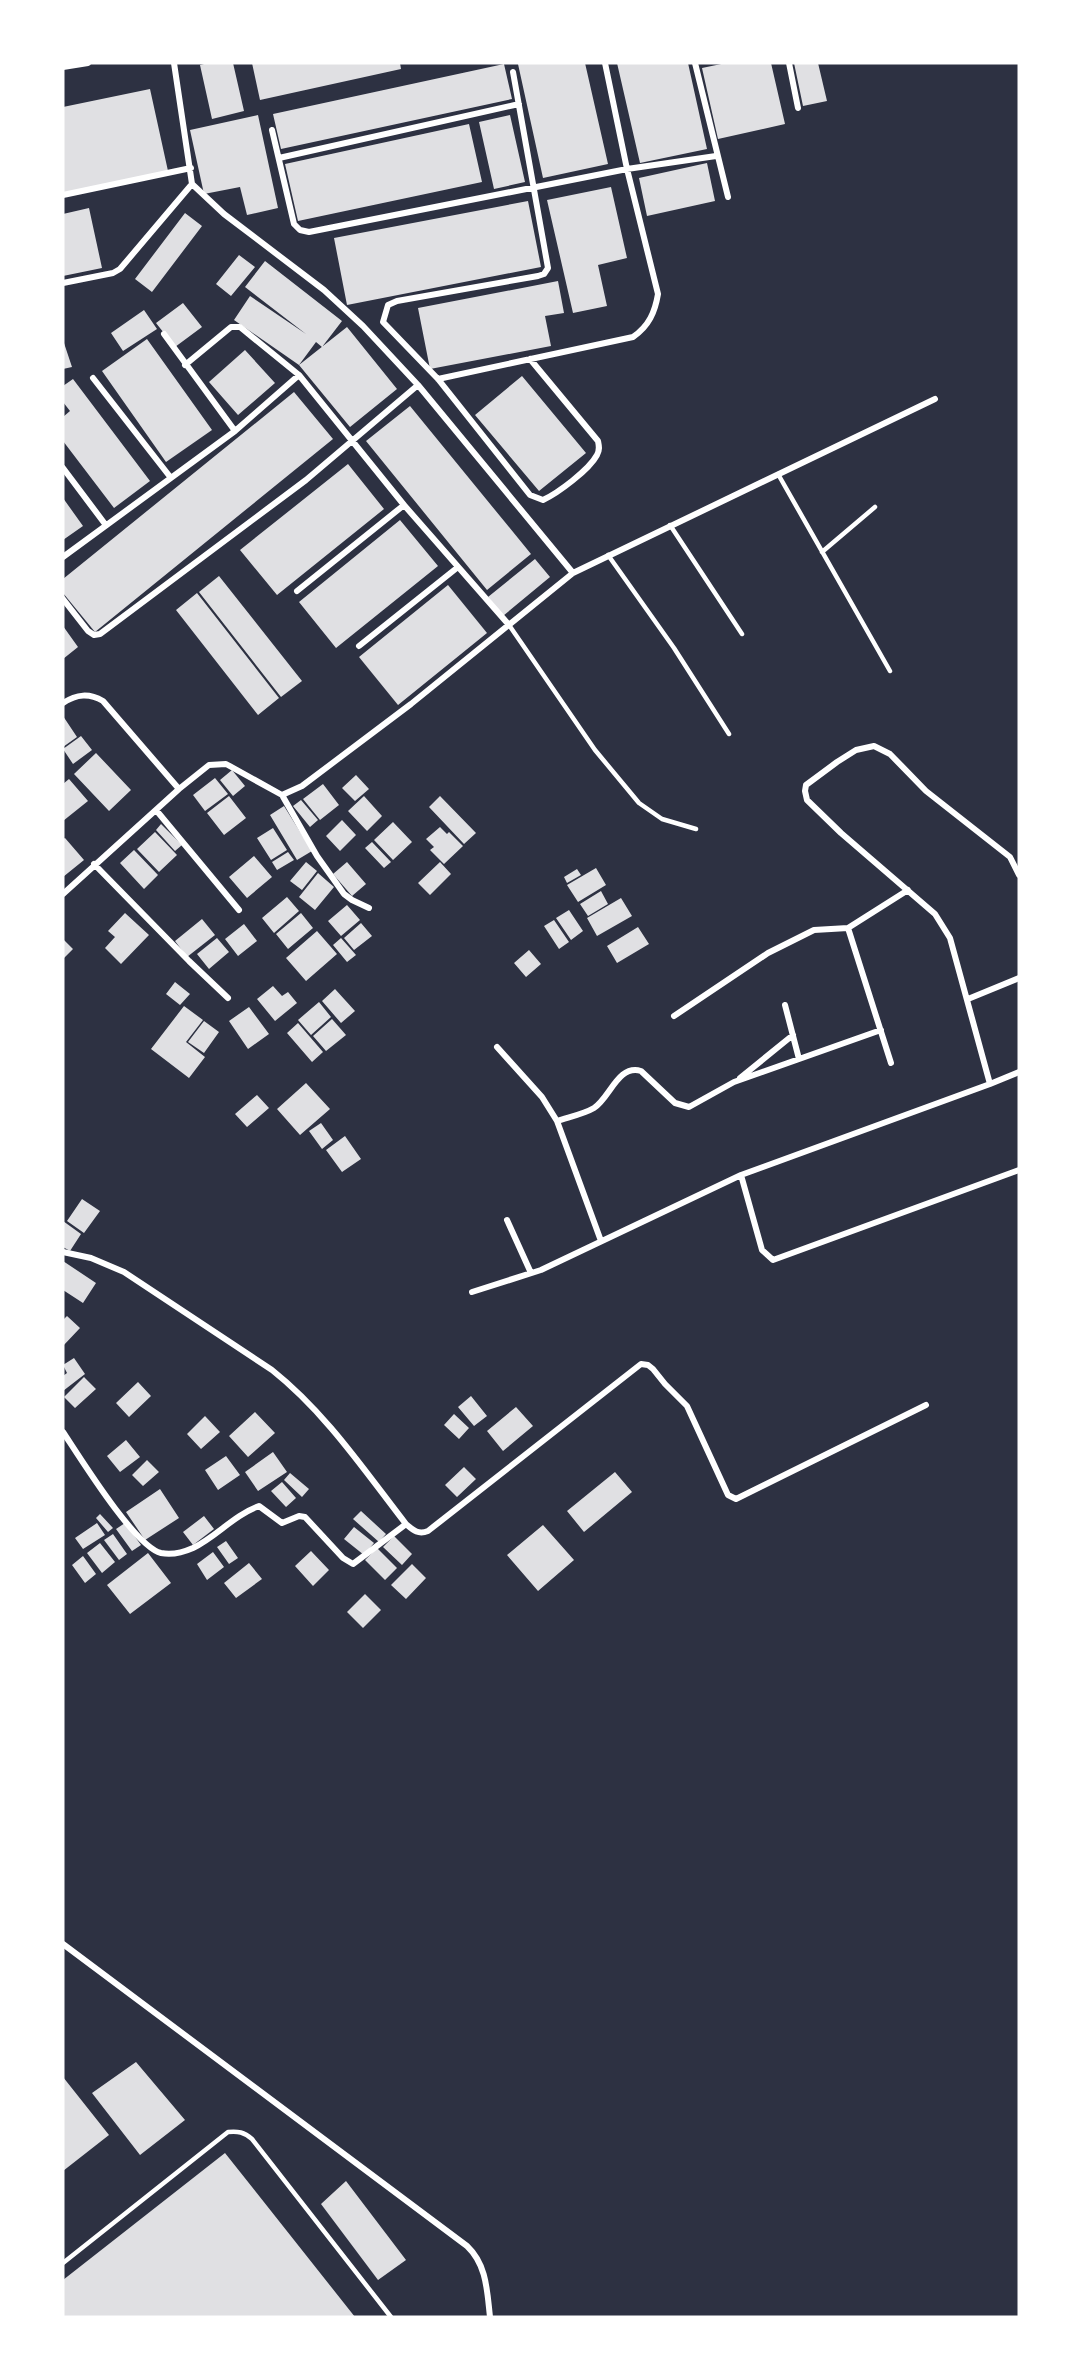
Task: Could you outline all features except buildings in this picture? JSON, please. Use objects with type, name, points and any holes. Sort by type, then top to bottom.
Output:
[{"type":"street","points":[[63,67],[88,63]]},
{"type":"street","points":[[174,63],[192,184],[224,214],[324,290],[363,326],[418,385],[573,573]]},
{"type":"street","points":[[438,379],[633,337],[650,321],[656,308],[658,294],[627,169],[605,63]]},
{"type":"street","points":[[695,63],[716,156],[728,197]]},
{"type":"street","points":[[789,63],[798,108]]},
{"type":"street","points":[[513,72],[548,262],[546,272],[538,276],[397,301],[388,305],[383,322],[438,379],[530,495],[543,500],[553,495],[593,461],[599,449],[598,441],[530,359]]},
{"type":"street","points":[[279,158],[519,104]]},
{"type":"street","points":[[272,130],[294,224],[300,230],[309,232],[627,169],[716,156]]},
{"type":"street","points":[[63,195],[190,168]]},
{"type":"street","points":[[63,283],[113,273],[120,269],[192,184]]},
{"type":"street","points":[[185,364],[231,327],[240,327],[299,375],[404,505],[508,625]]},
{"type":"street","points":[[164,334],[235,431]]},
{"type":"street","points":[[63,557],[235,431],[299,375]]},
{"type":"street","points":[[93,378],[171,478]]},
{"type":"street","points":[[63,599],[88,632],[94,635],[100,634],[306,480],[418,385]]},
{"type":"street","points":[[282,795],[302,786],[411,704],[573,573],[935,399]]},
{"type":"street","points":[[63,468],[105,525]]},
{"type":"street","points":[[297,591],[404,505]]},
{"type":"street","points":[[359,646],[458,567]]},
{"type":"street","points":[[63,703],[84,694],[92,695],[103,701],[179,789]]},
{"type":"street","points":[[990,1084],[950,938],[935,914],[841,833],[807,800],[805,791],[807,785],[856,750],[874,746],[890,754],[927,791],[1010,857],[1019,875]]},
{"type":"street","points":[[63,894],[179,789],[209,765],[221,764],[236,769],[282,795],[317,856],[344,894],[369,908]]},
{"type":"street","points":[[156,810],[239,910]]},
{"type":"street","points":[[94,864],[228,998]]},
{"type":"street","points":[[674,1016],[768,953],[814,930],[848,928],[908,890]]},
{"type":"street","points":[[848,928],[891,1063]]},
{"type":"street","points":[[968,999],[1019,978]]},
{"type":"street","points":[[786,1005],[800,1059]]},
{"type":"street","points":[[557,1122],[595,1107],[625,1072],[635,1069],[641,1071],[675,1103],[689,1107],[735,1082],[881,1030]]},
{"type":"street","points":[[735,1082],[793,1035]]},
{"type":"street","points":[[496,1047],[542,1097],[557,1122],[601,1242]]},
{"type":"street","points":[[472,1292],[531,1273],[741,1175],[1019,1072]]},
{"type":"street","points":[[741,1175],[762,1250],[773,1260],[1019,1170]]},
{"type":"street","points":[[507,1220],[531,1273]]},
{"type":"street","points":[[63,1252],[91,1258],[124,1272],[272,1370],[334,1429],[406,1524],[413,1531],[420,1533],[428,1531],[641,1364],[653,1369],[687,1407],[728,1495],[736,1499],[926,1405]]},
{"type":"street","points":[[63,1432],[103,1494],[144,1542],[161,1553],[181,1552],[194,1547],[259,1506],[282,1523],[299,1516],[305,1517],[343,1558],[353,1564],[406,1524]]},
{"type":"street","points":[[63,1944],[467,2246],[482,2265],[490,2317]]},
{"type":"lane","points":[[778,474],[890,671]]},
{"type":"lane","points":[[822,552],[875,507]]},
{"type":"lane","points":[[670,525],[742,634]]},
{"type":"lane","points":[[608,555],[674,648],[729,734]]},
{"type":"lane","points":[[508,625],[596,750],[639,802],[662,819],[696,829]]},
{"type":"lane","points":[[63,2263],[228,2132],[236,2131],[245,2133],[252,2139],[391,2317]]}]
